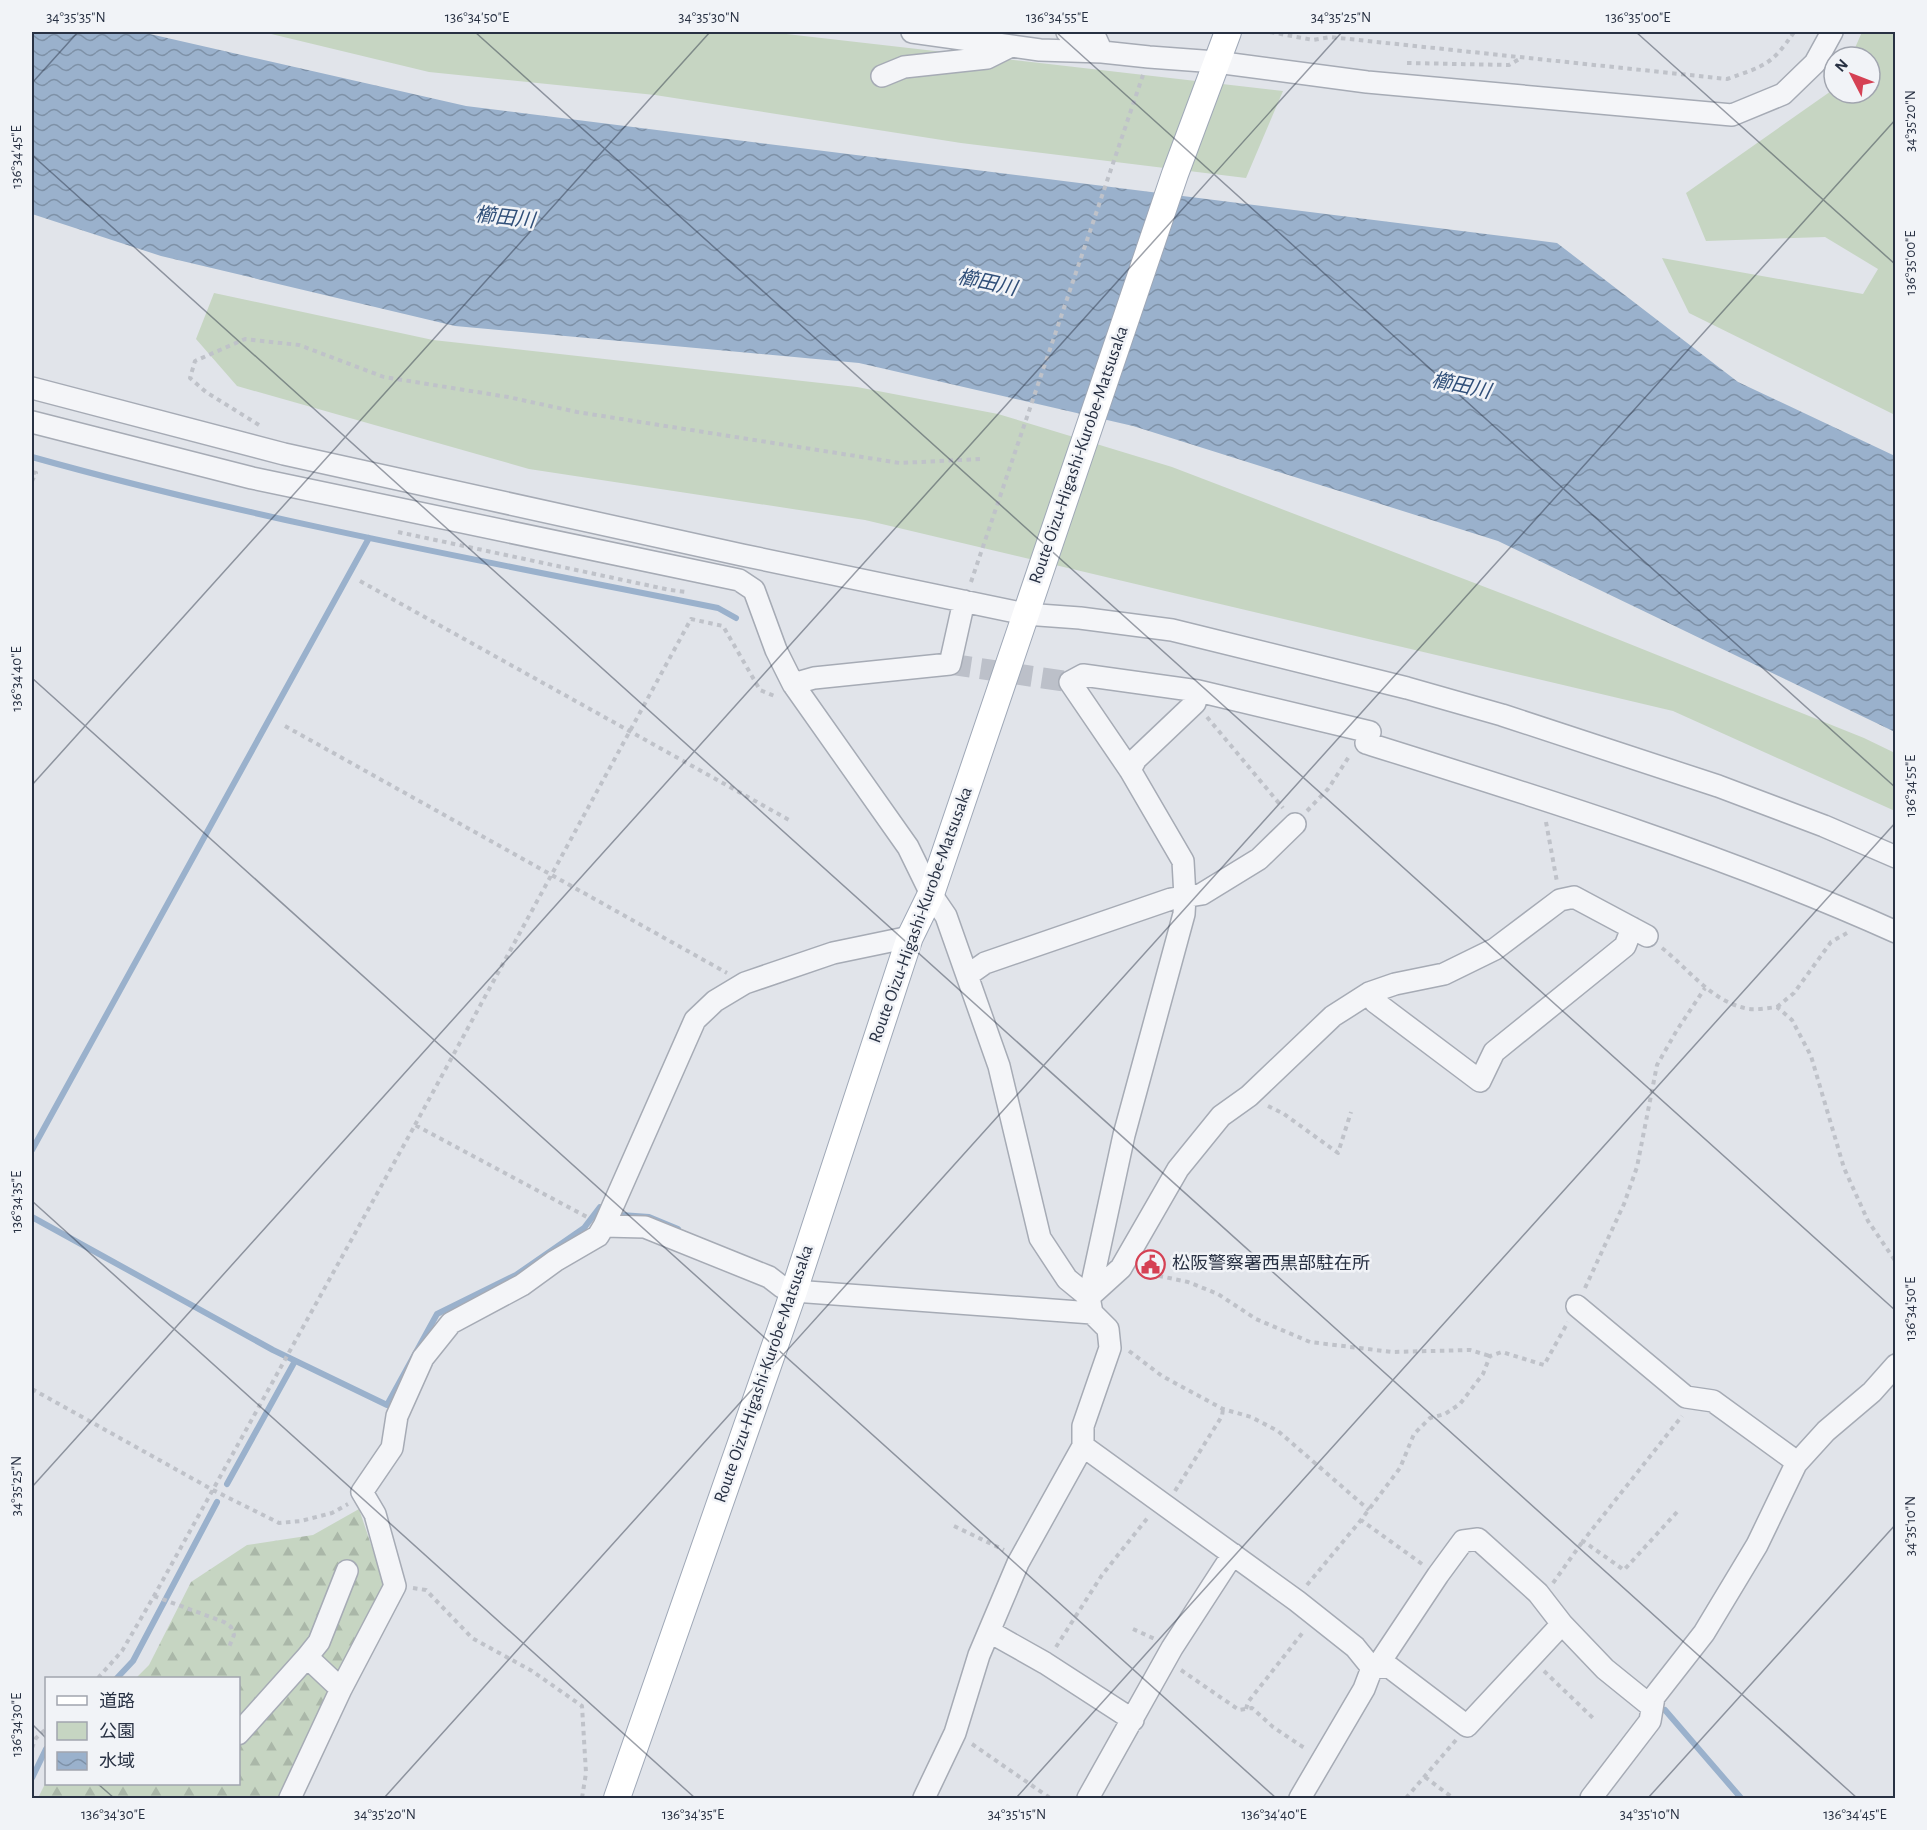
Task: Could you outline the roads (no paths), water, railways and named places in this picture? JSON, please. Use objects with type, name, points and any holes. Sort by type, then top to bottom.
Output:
[{"type":"main road","name":"Route Oizu-Higashi-Kurobe-Matsusaka","points":[[617,1798],[797,1283],[910,937],[931,894],[1212,70],[1228,32]]},
{"type":"street","points":[[912,32],[1040,50],[1102,52],[1149,57],[1212,70],[1732,115],[1783,94],[1815,63],[1832,32]]},
{"type":"street","points":[[1067,32],[1096,39],[1102,52]]},
{"type":"street","points":[[882,76],[904,67],[987,58],[1011,46]]},
{"type":"street","points":[[32,388],[284,454],[742,555],[1080,618],[1172,630],[1407,688],[1502,715],[1718,786],[1824,826],[1896,857]]},
{"type":"street","points":[[32,422],[252,478],[739,580],[754,590],[776,650],[793,684],[908,847],[931,894],[946,916],[999,1066],[1040,1238],[1067,1279],[1091,1305],[1108,1329],[1110,1348],[1083,1426],[1083,1446],[1018,1563],[979,1655],[955,1733],[924,1798]]},
{"type":"street","points":[[793,684],[814,678],[950,664],[966,595]]},
{"type":"street","points":[[1091,1305],[1124,1136],[1184,914],[1185,897],[1183,861],[1130,770],[1070,682],[1083,675],[1370,732],[1366,743],[1542,798],[1696,853],[1896,932]]},
{"type":"street","points":[[1130,770],[1136,759],[1196,697]]},
{"type":"street","points":[[968,975],[985,963],[1160,903],[1202,894],[1259,860],[1295,824]]},
{"type":"street","points":[[1091,1305],[1121,1268],[1178,1169],[1221,1116],[1249,1096],[1333,1016],[1369,993],[1395,984],[1444,974],[1495,949],[1560,900],[1567,898],[1574,897],[1640,932],[1494,1052],[1480,1081],[1375,1002],[1369,993]]},
{"type":"street","points":[[290,1798],[340,1689],[395,1586],[375,1514],[362,1492],[392,1448],[397,1416],[423,1358],[451,1323],[522,1285],[555,1261],[597,1236],[604,1226],[695,1020],[716,1001],[745,983],[833,953],[910,937]]},
{"type":"street","points":[[604,1226],[645,1227],[769,1277],[782,1287],[797,1283],[1091,1305]]},
{"type":"street","points":[[1577,1306],[1686,1397],[1713,1401],[1790,1457],[1796,1464]]},
{"type":"street","points":[[1591,1798],[1650,1721],[1654,1697],[1704,1633],[1757,1545],[1796,1464],[1826,1431],[1872,1392],[1896,1365]]},
{"type":"street","points":[[1083,1446],[1297,1601],[1355,1647],[1372,1668]]},
{"type":"street","points":[[1300,1798],[1364,1689],[1372,1668],[1382,1659],[1463,1541],[1478,1539],[1538,1593],[1562,1624],[1605,1669],[1652,1707]]},
{"type":"street","points":[[1088,1798],[1165,1660],[1233,1554]]},
{"type":"street","points":[[240,1732],[319,1642],[331,1599],[347,1571]]},
{"type":"street","points":[[331,1599],[357,1596]]},
{"type":"street","points":[[1372,1668],[1388,1666],[1467,1726],[1562,1624]]},
{"type":"street","points":[[990,1632],[1046,1663],[1133,1720]]},
{"type":"street","points":[[307,1657],[340,1689]]},
{"type":"water","name":"櫛田川","points":[[32,32],[141,32],[466,106],[1557,243],[1738,382],[1895,456],[1895,732],[1498,541],[1133,426],[859,363],[455,326],[161,256],[32,214]]},
{"type":"waterway","points":[[32,457],[117,480],[287,520],[459,557],[718,608],[736,618]]},
{"type":"waterway","points":[[32,1150],[369,538]]},
{"type":"waterway","points":[[32,1217],[273,1350],[387,1405],[437,1314],[516,1275],[584,1228],[600,1207],[602,1208]]},
{"type":"waterway","points":[[621,1215],[649,1217],[678,1229]]},
{"type":"waterway","points":[[227,1484],[295,1361]]},
{"type":"waterway","points":[[118,1677],[133,1661],[217,1502]]},
{"type":"waterway","points":[[1665,1710],[1741,1798]]},
{"type":"waterway","points":[[32,1778],[45,1751]]},
{"type":"tunnel","points":[[950,664],[1070,682]]},
{"type":"place","name":"松阪警察署西黒部駐在所","points":[[1151,1264]]}]
